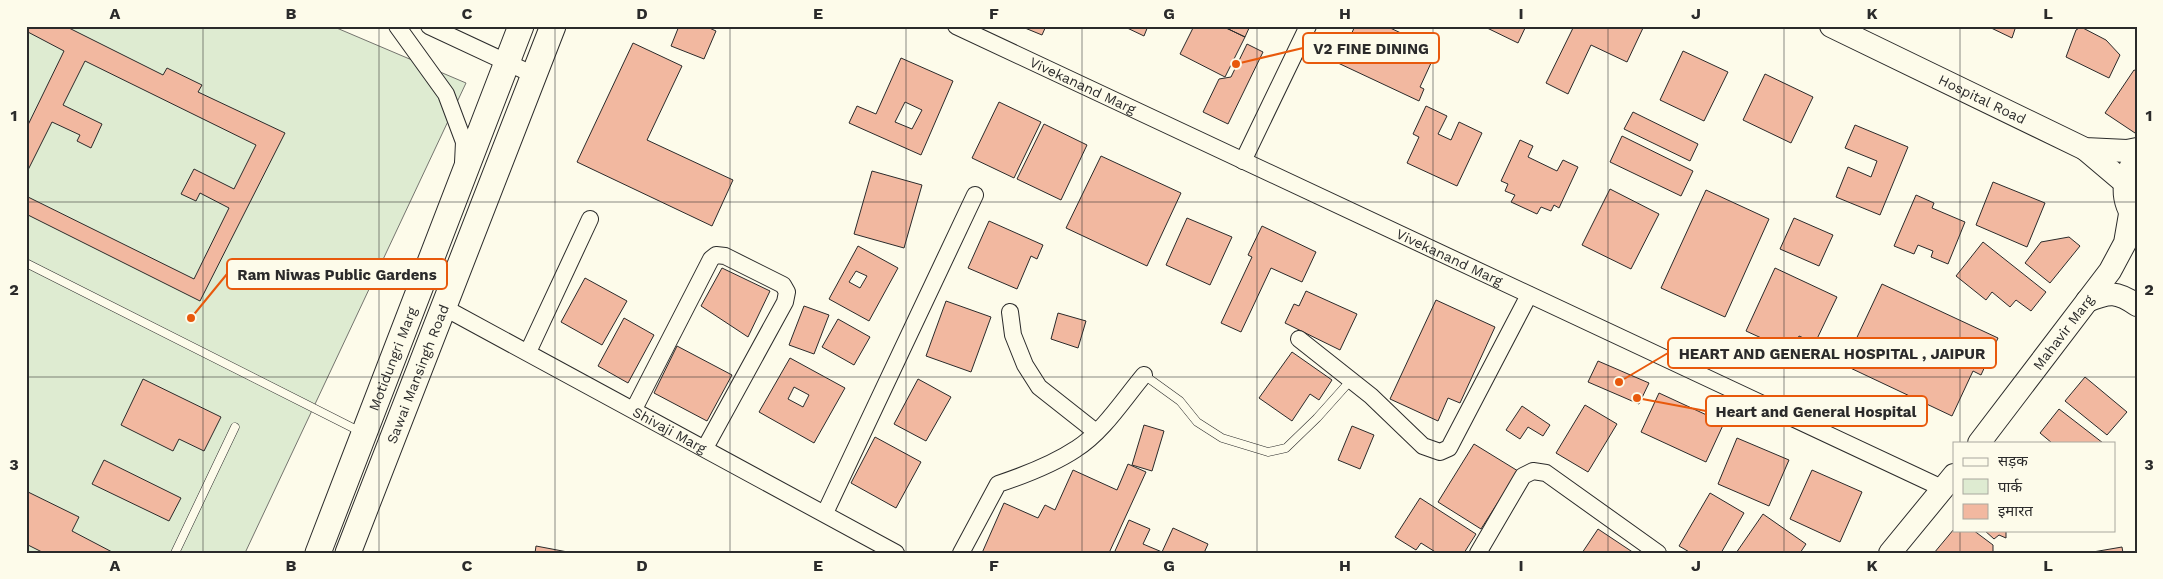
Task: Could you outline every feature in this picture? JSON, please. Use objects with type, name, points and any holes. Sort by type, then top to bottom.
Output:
[{"type":"main road","name":"Motidungri Marg","points":[[318,553],[521,26]]},
{"type":"main road","name":"Sawai Mansingh Road","points":[[348,553],[553,26]]},
{"type":"street","points":[[397,26],[446,94],[464,142],[462,180]]},
{"type":"street","points":[[429,26],[534,75]]},
{"type":"street","name":"Vivekanand Marg","points":[[956,26],[1529,295],[1949,482]]},
{"type":"street","points":[[1243,161],[1308,26]]},
{"type":"street","name":"Hospital Road","points":[[1830,26],[2085,149],[2127,151],[2137,149]]},
{"type":"street","points":[[2085,149],[2124,182]]},
{"type":"street","points":[[2133,218],[2124,199],[2124,182],[2129,167],[2137,157]]},
{"type":"street","points":[[825,513],[975,195]]},
{"type":"street","name":"Mahavir Marg","points":[[1980,442],[2110,271],[2124,243],[2133,218]]},
{"type":"street","points":[[528,352],[590,219]]},
{"type":"street","points":[[634,409],[711,259],[716,255],[725,256],[783,285],[787,292],[785,302],[705,448]]},
{"type":"street","points":[[2087,301],[2106,293],[2125,297],[2137,306]]},
{"type":"street","points":[[1299,339],[1371,396],[1423,446],[1440,452],[1449,448],[1529,295]]},
{"type":"street","name":"Shivaji Marg","points":[[443,306],[825,513],[874,547],[896,553]]},
{"type":"street","points":[[1010,312],[1013,335],[1025,365],[1038,387],[1096,432]]},
{"type":"street","points":[[961,553],[998,484],[1035,471],[1077,449],[1096,432],[1144,375]]},
{"type":"street","points":[[1478,553],[1523,476],[1533,471],[1546,473],[1658,553]]},
{"type":"street","points":[[1890,553],[1949,482]]},
{"type":"lane","points":[[26,263],[363,433]]},
{"type":"lane","points":[[1144,375],[1180,401],[1197,422],[1222,438],[1268,452],[1286,448],[1317,418],[1351,380]]},
{"type":"lane","points":[[175,553],[234,427]]},
{"type":"green space","points":[[26,26],[332,26],[466,83],[245,553],[26,553]]},
{"type":"building","points":[[26,26],[65,26],[163,75],[167,68],[202,85],[198,92],[285,133],[200,301],[26,214],[26,196],[194,279],[229,208],[200,193],[196,201],[181,194],[194,169],[234,189],[256,145],[85,61],[63,105],[102,124],[91,148],[77,141],[80,135],[52,122],[26,174],[26,129],[64,51],[26,31]]},
{"type":"building","points":[[679,26],[705,26],[716,31],[704,59],[671,46]]},
{"type":"building","points":[[1020,26],[1046,26],[1042,35]]},
{"type":"building","points":[[1123,26],[1148,26],[1144,36]]},
{"type":"building","points":[[1194,26],[1222,26],[1245,37],[1225,77],[1180,54]]},
{"type":"building","points":[[1222,26],[1250,26],[1245,37]]},
{"type":"building","points":[[1355,26],[1386,26],[1437,50],[1420,87],[1424,89],[1419,101],[1338,63]]},
{"type":"building","points":[[1483,26],[1526,26],[1518,43]]},
{"type":"building","points":[[1574,26],[1639,26],[1643,28],[1627,62],[1591,45],[1568,94],[1546,83]]},
{"type":"building","points":[[1987,26],[2016,26],[2012,38]]},
{"type":"building","points":[[2081,27],[2106,40],[2120,55],[2109,78],[2066,57],[2076,30]]},
{"type":"building","points":[[633,43],[682,66],[647,140],[733,180],[712,226],[577,162]]},
{"type":"building","points":[[1247,44],[1263,52],[1228,124],[1203,112],[1219,79],[1231,77]]},
{"type":"building","points":[[1683,51],[1728,72],[1704,121],[1660,100]]},
{"type":"building","points":[[901,58],[953,81],[921,155],[849,123],[857,106],[876,114]],"holes":[[[905,102],[922,110],[912,129],[895,122]]]},
{"type":"building","points":[[2134,70],[2137,71],[2137,130],[2135,133],[2105,113]]},
{"type":"building","points":[[1765,74],[1813,97],[1791,143],[1743,120]]},
{"type":"building","points":[[999,102],[1041,122],[1014,178],[972,158]]},
{"type":"building","points":[[1426,106],[1447,116],[1438,134],[1451,140],[1459,122],[1482,133],[1457,186],[1407,163],[1419,137],[1413,134]]},
{"type":"building","points":[[1633,112],[1698,144],[1690,161],[1624,129]]},
{"type":"building","points":[[1044,124],[1087,145],[1061,200],[1017,179]]},
{"type":"building","points":[[1855,125],[1908,147],[1880,215],[1836,197],[1848,167],[1871,177],[1877,161],[1845,148]]},
{"type":"building","points":[[1622,136],[1693,171],[1681,196],[1610,162]]},
{"type":"building","points":[[1520,140],[1533,146],[1528,157],[1557,171],[1563,160],[1578,167],[1559,208],[1554,205],[1551,211],[1541,207],[1537,214],[1511,202],[1515,195],[1505,191],[1508,184],[1501,181]]},
{"type":"building","points":[[1101,156],[1181,193],[1147,266],[1066,228]]},
{"type":"building","points":[[872,171],[922,185],[904,248],[854,234]]},
{"type":"building","points":[[1993,182],[2045,203],[2027,247],[1976,225]]},
{"type":"building","points":[[1610,189],[1659,214],[1631,269],[1582,245]]},
{"type":"building","points":[[1706,190],[1769,219],[1725,317],[1661,288]]},
{"type":"building","points":[[1916,195],[1934,203],[1932,208],[1965,222],[1948,264],[1931,257],[1933,251],[1918,245],[1914,254],[1894,246]]},
{"type":"building","points":[[1187,218],[1232,237],[1210,285],[1166,265]]},
{"type":"building","points":[[1794,218],[1833,235],[1819,266],[1780,249]]},
{"type":"building","points":[[989,221],[1043,245],[1037,259],[1031,256],[1017,289],[968,268]]},
{"type":"building","points":[[1262,226],[1316,252],[1302,282],[1271,268],[1241,332],[1221,323],[1252,257],[1248,255]]},
{"type":"building","points":[[2069,237],[2080,246],[2050,283],[2025,263],[2041,242]]},
{"type":"building","points":[[1983,242],[2046,292],[2031,311],[2016,300],[2010,307],[1992,292],[1986,300],[1956,276]]},
{"type":"building","points":[[858,246],[898,268],[869,321],[829,299]],"holes":[[[856,271],[867,276],[860,288],[849,282]]]},
{"type":"building","points":[[722,268],[770,291],[748,337],[701,306]]},
{"type":"building","points":[[1775,268],[1837,297],[1815,343],[1799,336],[1792,352],[1746,331]]},
{"type":"building","points":[[585,278],[627,301],[602,345],[561,322]]},
{"type":"building","points":[[1882,284],[1998,338],[1981,375],[1973,371],[1952,416],[1844,365]]},
{"type":"building","points":[[1306,291],[1357,314],[1340,350],[1285,323],[1294,304],[1299,306]]},
{"type":"building","points":[[1436,300],[1495,327],[1460,403],[1448,398],[1438,421],[1390,399]]},
{"type":"building","points":[[946,301],[991,317],[971,372],[926,356]]},
{"type":"building","points":[[804,306],[829,315],[814,354],[789,345]]},
{"type":"building","points":[[1058,313],[1086,321],[1078,348],[1051,339]]},
{"type":"building","points":[[624,318],[654,335],[628,383],[598,366]]},
{"type":"building","points":[[838,319],[870,337],[854,365],[822,347]]},
{"type":"building","points":[[677,346],[732,375],[707,421],[654,393]]},
{"type":"building","points":[[1292,352],[1332,380],[1319,400],[1310,394],[1292,421],[1259,398]]},
{"type":"building","points":[[790,358],[845,388],[814,443],[759,412]],"holes":[[[794,387],[809,395],[803,407],[788,399]]]},
{"type":"building","points":[[1598,361],[1649,383],[1639,404],[1588,382]]},
{"type":"building","points":[[2085,377],[2127,412],[2107,435],[2065,401]]},
{"type":"building","points":[[143,379],[221,417],[204,451],[179,439],[173,451],[121,425]]},
{"type":"building","points":[[918,379],[951,397],[926,441],[894,424]]},
{"type":"building","points":[[1659,393],[1724,423],[1706,462],[1641,432]]},
{"type":"building","points":[[1585,405],[1617,424],[1588,472],[1556,453]]},
{"type":"building","points":[[1522,406],[1550,425],[1543,436],[1528,427],[1520,439],[1506,430]]},
{"type":"building","points":[[2059,409],[2102,442],[2051,442],[2040,433]]},
{"type":"building","points":[[1144,425],[1164,431],[1152,471],[1132,465]]},
{"type":"building","points":[[1352,426],[1374,435],[1360,469],[1338,460]]},
{"type":"building","points":[[875,437],[921,462],[896,508],[851,483]]},
{"type":"building","points":[[1737,438],[1789,460],[1769,506],[1718,484]]},
{"type":"building","points":[[1474,444],[1518,471],[1481,529],[1438,502]]},
{"type":"building","points":[[104,460],[181,498],[169,521],[92,484]]},
{"type":"building","points":[[1128,464],[1146,472],[1109,553],[982,553],[1004,503],[1038,518],[1045,505],[1055,510],[1073,470],[1117,490]]},
{"type":"building","points":[[1812,470],[1862,492],[1840,542],[1790,519]]},
{"type":"building","points":[[26,491],[79,517],[72,531],[114,553],[44,553],[26,544]]},
{"type":"building","points":[[1710,493],[1744,513],[1721,553],[1691,553],[1679,546]]},
{"type":"building","points":[[1420,498],[1476,534],[1464,553],[1437,553],[1421,543],[1416,550],[1395,537]]},
{"type":"building","points":[[1763,514],[1806,544],[1800,553],[1736,553]]},
{"type":"building","points":[[1129,520],[1150,529],[1143,544],[1162,552],[1173,528],[1208,544],[1204,553],[1118,553],[1115,551]]},
{"type":"building","points":[[1598,529],[1634,553],[1582,553]]},
{"type":"building","points":[[1953,530],[1953,532],[1976,532],[1993,545],[1993,553],[1934,553]]},
{"type":"building","points":[[1986,532],[2006,532],[2006,538],[1999,535],[1994,539]]},
{"type":"building","points":[[536,546],[573,553],[535,553]]},
{"type":"building","points":[[2122,547],[2123,553],[2087,553]]},
{"type":"place","name":"V2 FINE DINING","points":[[1236,64]]},
{"type":"place","name":"Ram Niwas Public Gardens","points":[[191,318]]},
{"type":"place","name":"HEART AND GENERAL HOSPITAL , JAIPUR","points":[[1619,382]]},
{"type":"place","name":"Heart and General Hospital","points":[[1637,398]]}]
